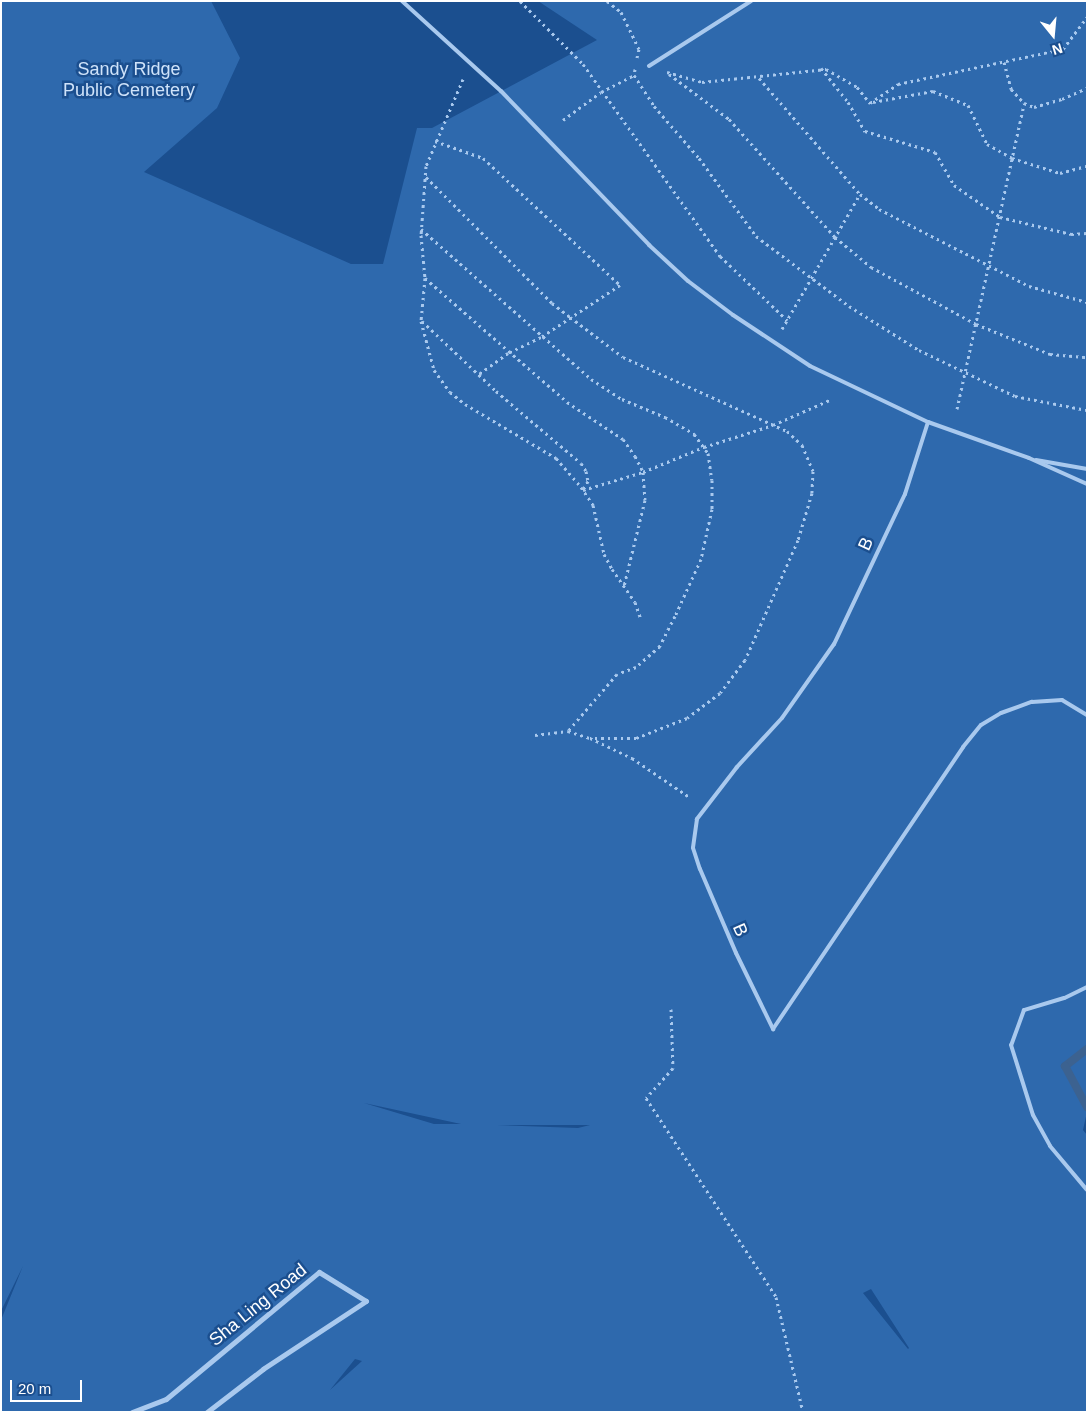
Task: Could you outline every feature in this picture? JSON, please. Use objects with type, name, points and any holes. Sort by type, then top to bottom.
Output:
[{"type":"street","name":"Sha Ling Road","points":[[132,1412],[166,1399],[319,1272],[366,1301],[263,1369],[207,1412]]},
{"type":"lane","points":[[402,1],[502,91],[649,245],[688,281],[733,314],[810,366],[928,422],[1029,458],[1087,484]]},
{"type":"lane","points":[[649,66],[751,1]]},
{"type":"lane","name":"B","points":[[928,422],[905,494],[834,644],[782,718],[737,768],[697,819],[694,848],[700,869],[736,953],[773,1029],[962,747],[981,726],[1001,713],[1032,702],[1062,700],[1087,715]]},
{"type":"lane","points":[[1029,458],[1087,469]]},
{"type":"lane","points":[[1087,987],[1064,998],[1024,1010],[1011,1045],[1033,1115],[1050,1146],[1087,1190]]},
{"type":"path","points":[[520,1],[583,64],[601,92],[720,256],[787,320]]},
{"type":"path","points":[[606,1],[621,12],[639,49],[634,75],[654,106],[699,158],[756,236],[849,306],[919,350],[1015,396],[1087,410]]},
{"type":"path","points":[[870,103],[898,84],[1062,48],[1087,17]]},
{"type":"path","points":[[1004,62],[1011,89],[1024,103],[1034,107],[1062,99],[1087,88]]},
{"type":"path","points":[[563,120],[601,92],[649,66],[702,82],[759,78],[821,68],[857,87],[870,103]]},
{"type":"path","points":[[821,68],[848,102],[865,131],[935,152],[954,185],[1000,216],[1071,234],[1087,233]]},
{"type":"path","points":[[667,72],[729,119],[835,237],[870,267],[976,324],[1050,354],[1087,358]]},
{"type":"path","points":[[759,78],[860,194],[879,209],[1029,286],[1087,302]]},
{"type":"path","points":[[463,79],[435,141],[426,166],[421,229],[425,278],[421,321],[434,370],[450,392],[465,404],[556,458],[583,490],[593,505],[604,554],[635,602],[641,619]]},
{"type":"path","points":[[870,103],[933,91],[968,105],[987,144],[1012,158],[1060,173],[1087,166]]},
{"type":"path","points":[[957,409],[1024,103]]},
{"type":"path","points":[[435,141],[483,158],[620,285],[541,337],[508,353],[478,375]]},
{"type":"path","points":[[426,177],[552,303],[570,317],[623,357],[787,431],[802,445],[813,471],[812,493],[798,540],[745,660],[720,693],[687,718],[636,738],[590,738]]},
{"type":"path","points":[[782,329],[860,194]]},
{"type":"path","points":[[421,229],[541,337],[591,379],[622,399],[665,416],[694,434],[708,453],[712,480],[712,509],[701,559],[660,646],[636,667],[617,674],[568,731]]},
{"type":"path","points":[[425,278],[508,353],[567,402],[623,440],[643,472],[645,500],[624,586]]},
{"type":"path","points":[[421,321],[478,375],[581,462],[586,471],[588,482],[583,490]]},
{"type":"path","points":[[583,490],[643,472],[704,447],[773,425],[832,399]]},
{"type":"path","points":[[535,735],[568,731],[590,738],[632,758],[688,796]]},
{"type":"path","points":[[671,1009],[673,1068],[646,1098],[776,1297],[803,1412]]},
{"type":"green space","name":"Sandy Ridge Public Cemetery","points":[[1,1],[211,1],[240,58],[217,108],[144,172],[351,264],[383,264],[417,128],[432,128],[597,40],[538,1],[1087,1],[1087,1112],[1083,1130],[1087,1135],[1087,1412],[1,1412],[1,1320],[23,1266],[1,1311]],"holes":[[[364,1103],[461,1124],[434,1124]],[[497,1125],[590,1125],[578,1128]],[[871,1289],[908,1349],[863,1293]],[[355,1359],[362,1361],[330,1390]]]},
{"type":"waterway","points":[[1087,1049],[1065,1066],[1087,1107]]}]
